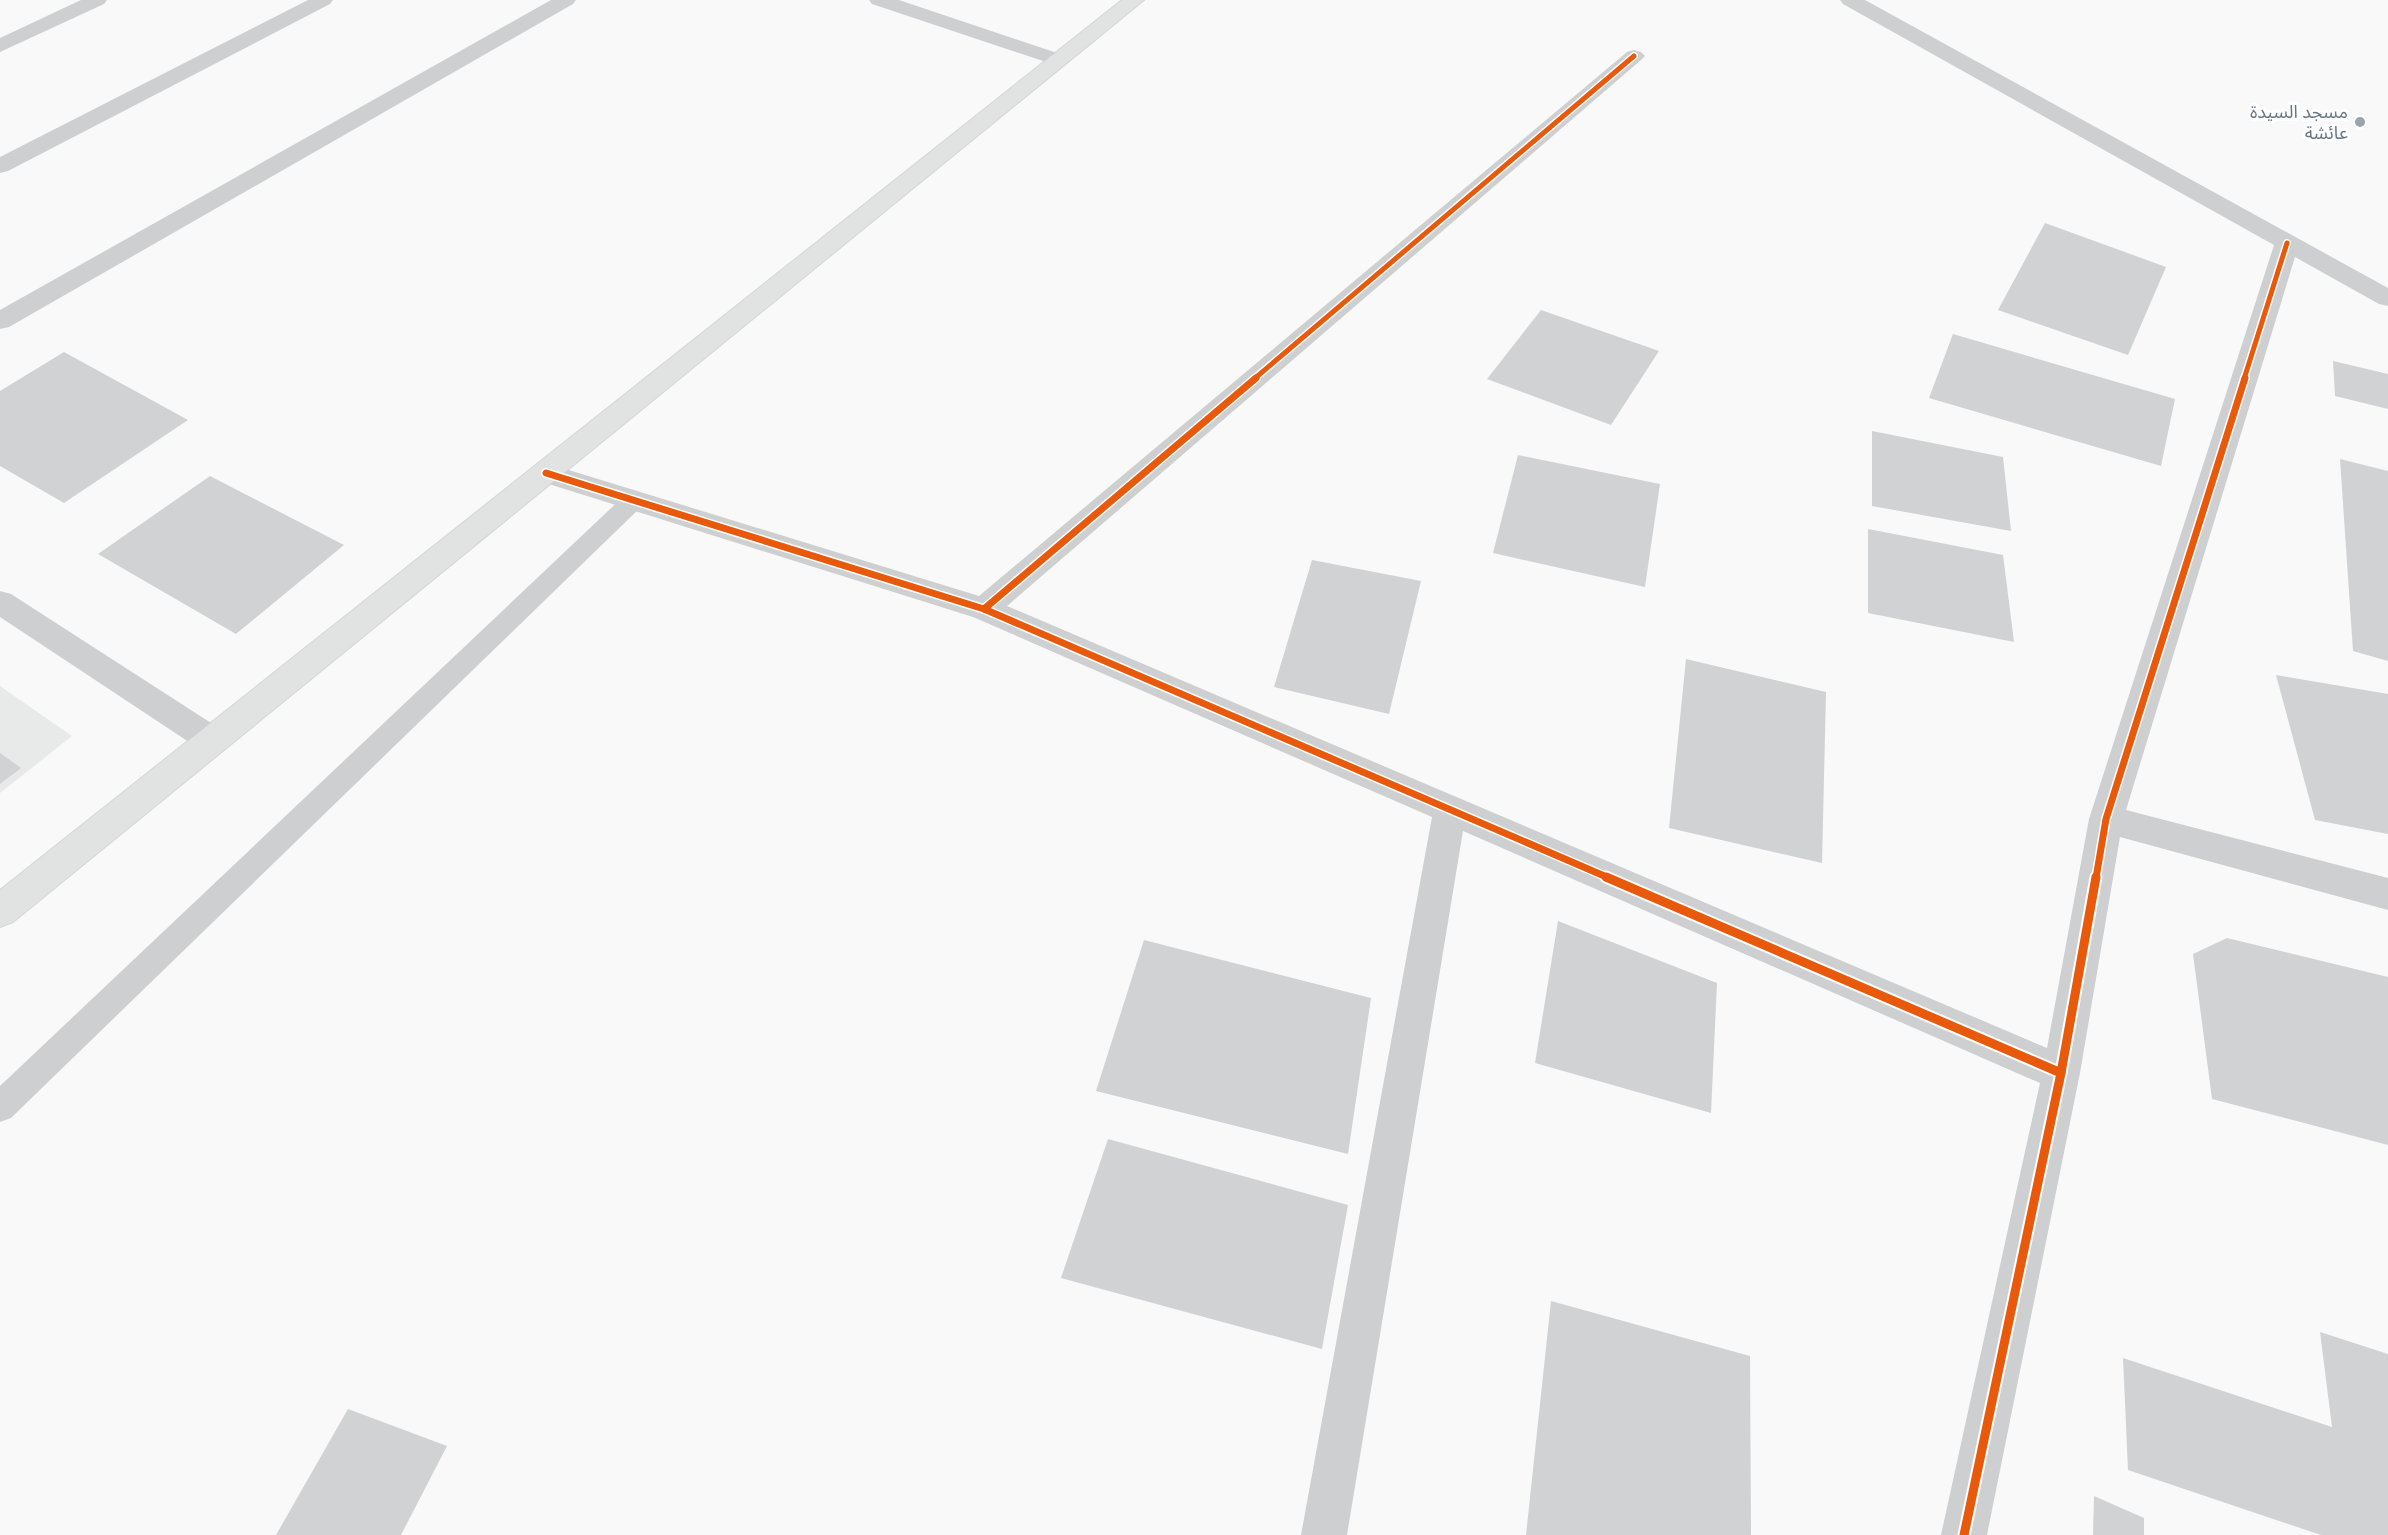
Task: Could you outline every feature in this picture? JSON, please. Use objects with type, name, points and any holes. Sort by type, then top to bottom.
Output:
[{"type":"main road","points":[[0,911],[1134,0]]},
{"type":"street","points":[[0,46],[97,0]]},
{"type":"street","points":[[0,166],[323,0]]},
{"type":"street","points":[[0,321],[566,0]]},
{"type":"street","points":[[879,0],[1059,60]]},
{"type":"street","points":[[1850,0],[2388,298]]},
{"type":"street","points":[[984,609],[1634,56]]},
{"type":"street","points":[[1964,1535],[2061,1073],[2106,819],[2288,243]]},
{"type":"street","points":[[546,473],[984,609],[2061,1073]]},
{"type":"street","points":[[0,602],[213,741]]},
{"type":"street","points":[[1324,1535],[1450,809]]},
{"type":"street","points":[[2106,819],[2388,894]]},
{"type":"lane","points":[[0,1107],[634,500]]},
{"type":"shaded area","points":[[0,686],[72,736],[0,793]]},
{"type":"building","points":[[2045,223],[2166,267],[2128,355],[1998,310]]},
{"type":"building","points":[[1541,310],[1659,351],[1611,425],[1487,379]]},
{"type":"building","points":[[1953,334],[2175,399],[2161,466],[1929,398]]},
{"type":"building","points":[[64,352],[188,420],[64,503],[0,466],[0,391]]},
{"type":"building","points":[[2333,361],[2388,374],[2388,409],[2335,396]]},
{"type":"building","points":[[1872,431],[2003,457],[2011,531],[1872,506]]},
{"type":"building","points":[[1518,455],[1660,484],[1645,587],[1493,553]]},
{"type":"building","points":[[2340,459],[2388,471],[2388,661],[2353,651]]},
{"type":"building","points":[[210,476],[344,545],[236,634],[98,554]]},
{"type":"building","points":[[1868,529],[2003,555],[2014,642],[1868,613]]},
{"type":"building","points":[[1312,560],[1421,581],[1389,714],[1274,687]]},
{"type":"building","points":[[1686,659],[1826,692],[1822,863],[1669,828]]},
{"type":"building","points":[[2276,675],[2388,694],[2388,834],[2315,820]]},
{"type":"building","points":[[0,753],[21,768],[0,784]]},
{"type":"building","points":[[1558,921],[1717,983],[1711,1113],[1535,1063]]},
{"type":"building","points":[[2227,938],[2388,977],[2388,1145],[2212,1099],[2193,954]]},
{"type":"building","points":[[1144,940],[1371,998],[1348,1154],[1096,1091]]},
{"type":"building","points":[[1108,1139],[1348,1205],[1322,1349],[1061,1278]]},
{"type":"building","points":[[1551,1301],[1750,1356],[1751,1535],[1526,1535]]},
{"type":"building","points":[[2320,1332],[2388,1354],[2388,1535],[2321,1535],[2128,1470],[2123,1358],[2332,1427]]},
{"type":"building","points":[[348,1409],[447,1446],[401,1535],[276,1535]]},
{"type":"building","points":[[2094,1496],[2144,1518],[2144,1535],[2093,1535]]},
{"type":"cycle path","points":[[984,609],[1634,56]]},
{"type":"cycle path","points":[[1964,1535],[2061,1073],[2106,819],[2287,243]]},
{"type":"cycle path","points":[[546,473],[984,609],[2061,1073]]},
{"type":"place","name":"مسجد السيدة عائشة","points":[[2360,122]]}]
